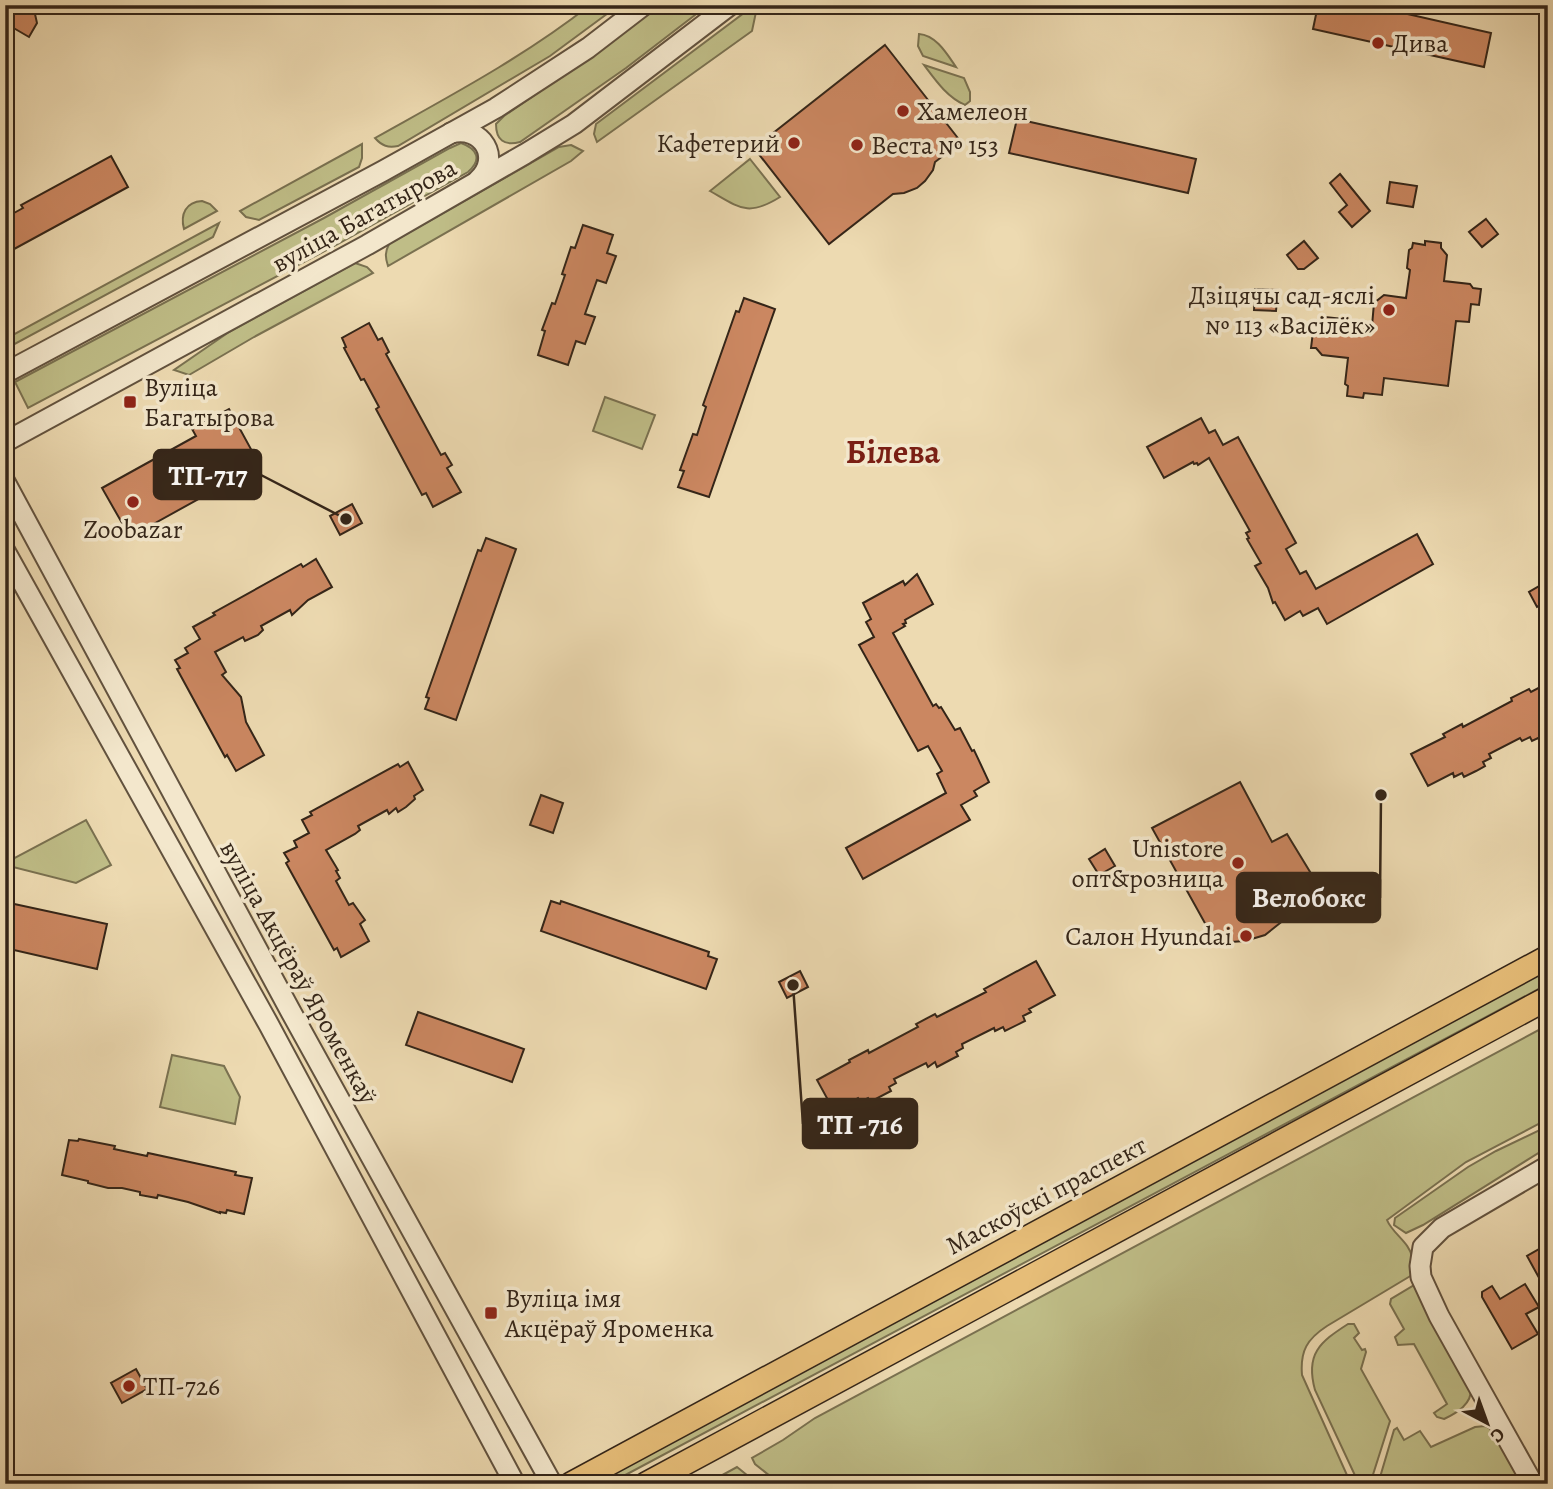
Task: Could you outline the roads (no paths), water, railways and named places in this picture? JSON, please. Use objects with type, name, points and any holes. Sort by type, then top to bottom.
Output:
[{"type":"main road","name":"Маскоўскі праспект","points":[[571,1484],[1548,957]]},
{"type":"main road","points":[[646,1484],[1548,998]]},
{"type":"street","name":"вуліца Багатырова","points":[[5,373],[496,108],[588,48],[643,5]]},
{"type":"street","name":"вуліца Багатырова","points":[[5,442],[367,245],[525,154],[574,124],[730,5]]},
{"type":"street","points":[[496,108],[488,120],[487,134],[490,141],[501,153],[517,156],[525,154]]},
{"type":"street","points":[[451,133],[467,131],[485,145],[488,152],[487,168],[477,181]]},
{"type":"street","name":"вуліца Акцёраў Яроменкаў","points":[[5,482],[290,1012],[552,1484]]},
{"type":"street","name":"вуліца Акцёраў Яроменкаў","points":[[5,551],[269,1025],[514,1484]]},
{"type":"street","points":[[162,833],[187,820]]},
{"type":"street","points":[[226,948],[250,936]]},
{"type":"street","points":[[269,1025],[290,1012]]},
{"type":"street","points":[[1533,1484],[1439,1316],[1421,1278],[1420,1266],[1423,1247],[1442,1228],[1548,1166]]},
{"type":"street","points":[[360,1195],[386,1184]]},
{"type":"place","name":"Дива","points":[[1378,43]]},
{"type":"place","name":"Хамелеон","points":[[903,111]]},
{"type":"place","name":"Кафетерий","points":[[794,143]]},
{"type":"place","name":"Веста № 153","points":[[857,145]]},
{"type":"place","name":"Дзіцячы сад-яслі № 113 «Васілёк»","points":[[1389,310]]},
{"type":"place","name":"Вуліца Багатырова","points":[[130,402]]},
{"type":"place","name":"Zoobazar","points":[[133,502]]},
{"type":"place","name":"ТП-717","points":[[346,519]]},
{"type":"place","name":"Велобокс","points":[[1381,795]]},
{"type":"place","name":"Unistore опт&розница","points":[[1238,863]]},
{"type":"place","name":"Салон Hyundai","points":[[1246,936]]},
{"type":"place","name":"ТП -716","points":[[793,985]]},
{"type":"place","name":"Вуліца імя Акцёраў Яроменка","points":[[491,1313]]},
{"type":"place","name":"ТП-726","points":[[129,1386]]},
{"type":"district","name":"Білева","points":[[893,451]]}]
